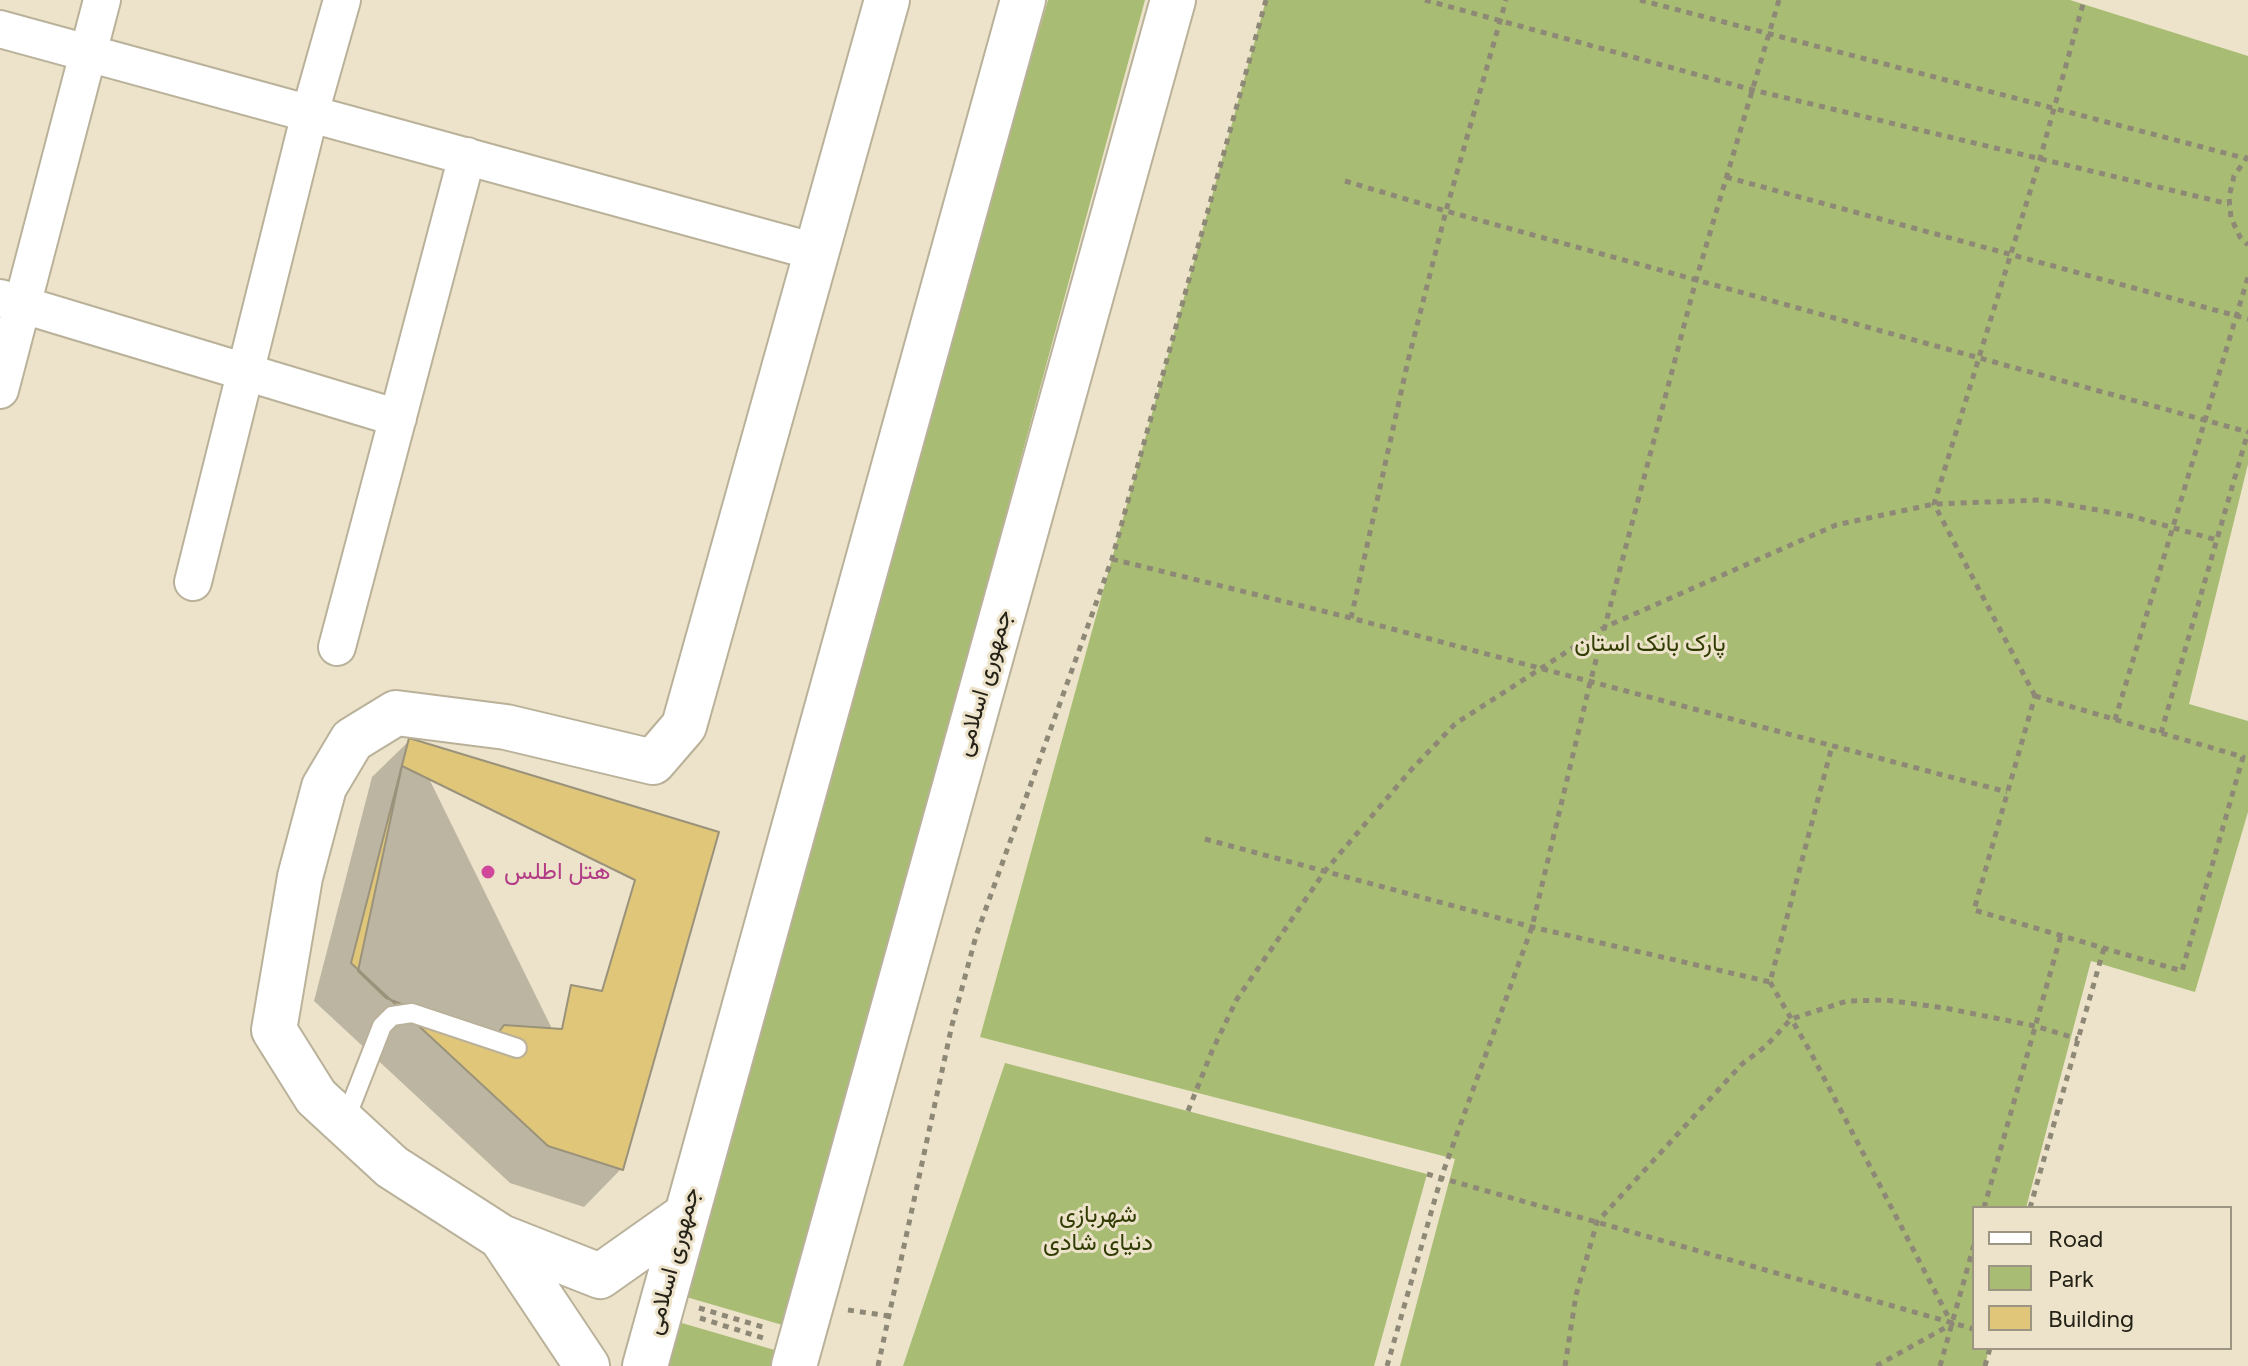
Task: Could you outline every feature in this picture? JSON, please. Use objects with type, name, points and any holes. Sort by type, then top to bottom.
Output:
[{"type":"main road","points":[[685,1216],[600,1276],[501,1237],[392,1167],[316,1097],[274,1030],[300,877],[324,787],[352,740],[396,713],[506,727],[653,762],[684,726],[887,0]]},
{"type":"main road","name":"جمهوری اسلامی","points":[[645,1366],[1023,0]]},
{"type":"main road","name":"جمهوری اسلامی","points":[[798,1351],[1173,0]]},
{"type":"main road","points":[[501,1237],[587,1366]]},
{"type":"street","points":[[0,390],[11,301],[102,0]]},
{"type":"street","points":[[193,582],[310,113],[342,0]]},
{"type":"street","points":[[0,29],[816,252]]},
{"type":"street","points":[[337,647],[467,156]]},
{"type":"street","points":[[11,301],[398,418]]},
{"type":"lane","points":[[344,1123],[382,1026],[392,1016],[412,1013],[517,1048]]},
{"type":"path","points":[[878,1366],[952,1025],[976,936],[1112,559],[1266,0]]},
{"type":"path","points":[[1425,0],[1753,90],[2229,204]]},
{"type":"path","points":[[1351,618],[1408,361],[1446,211],[1506,0]]},
{"type":"path","points":[[1640,0],[2246,157],[2234,176],[2229,204],[2231,218],[2240,237],[2248,245]]},
{"type":"path","points":[[1387,1366],[1441,1178],[1532,927],[1590,683],[1696,280],[1779,0]]},
{"type":"path","points":[[2035,696],[2243,757],[2182,971],[1974,910],[2035,696],[1934,504],[2040,159],[2083,4]]},
{"type":"path","points":[[1726,177],[2248,319]]},
{"type":"path","points":[[1345,181],[2248,432],[2161,733]]},
{"type":"path","points":[[2115,720],[2248,277]]},
{"type":"path","points":[[1188,1111],[1237,999],[1325,871],[1411,770],[1455,724],[1605,627],[1836,525],[1934,504],[2041,500],[2131,516],[2217,540]]},
{"type":"path","points":[[1112,559],[1351,618],[2007,792]]},
{"type":"path","points":[[1832,746],[1770,982],[1952,1324]]},
{"type":"path","points":[[1205,839],[1532,927],[1770,982]]},
{"type":"path","points":[[1985,1206],[2061,935]]},
{"type":"path","points":[[2031,1206],[2104,948]]},
{"type":"path","points":[[1565,1366],[1576,1295],[1597,1222],[1742,1064],[1766,1046],[1791,1019],[1847,1001],[1886,1000],[2035,1026],[2078,1039]]},
{"type":"path","points":[[1427,1174],[1972,1329]]},
{"type":"path","points":[[1940,1366],[1972,1252]]},
{"type":"path","points":[[662,1302],[798,1351]]},
{"type":"path","points":[[662,1302],[798,1351]]},
{"type":"path","points":[[1876,1366],[1952,1324]]},
{"type":"green space","points":[[1048,0],[1145,0],[786,1326],[676,1294]]},
{"type":"green space","name":"پارک بانک استان","points":[[1266,0],[2070,0],[2248,56],[2248,464],[2189,704],[2248,721],[2248,812],[2195,992],[2091,961],[2027,1206],[1972,1206],[1972,1350],[1989,1350],[1985,1366],[1400,1366],[1455,1159],[980,1037]]},
{"type":"green space","name":"شهربازی دنیای شادی","points":[[1005,1063],[1427,1174],[1374,1366],[903,1366]]},
{"type":"green space","points":[[668,1319],[778,1351],[773,1366],[656,1366]]},
{"type":"building","name":"هتل اطلس","points":[[409,738],[719,832],[623,1170],[548,1146],[351,963]]},
{"type":"building","points":[[402,766],[635,880],[602,991],[571,985],[562,1029],[504,1025],[493,1040],[386,998],[358,971]]},
{"type":"place","name":"هتل اطلس","points":[[488,872]]}]
